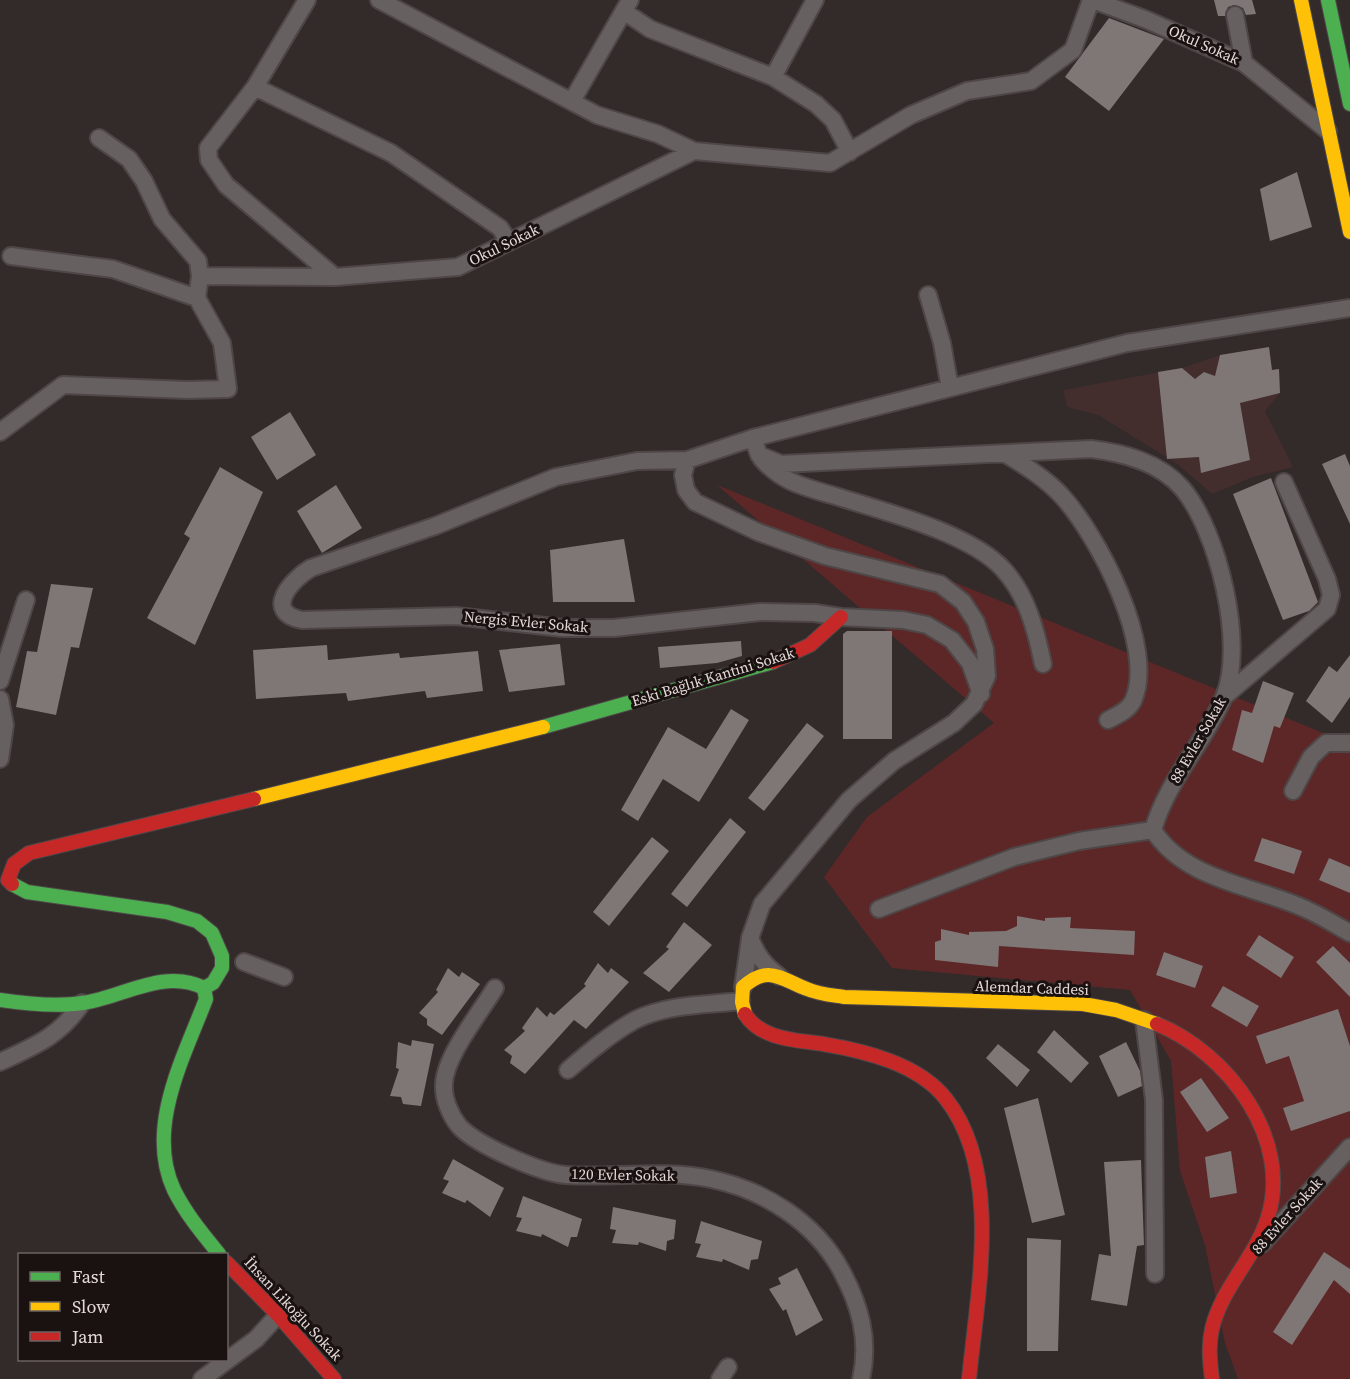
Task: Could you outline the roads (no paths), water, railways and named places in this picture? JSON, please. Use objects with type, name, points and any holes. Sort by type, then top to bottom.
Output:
[{"type":"main road","points":[[1301,0],[1350,232]]},
{"type":"main road","points":[[1328,0],[1350,104]]},
{"type":"main road","name":"Eski Bağlık Kantini Sokak","points":[[4,878],[14,862],[29,853],[490,741],[787,657],[810,645],[841,618]]},
{"type":"main road","points":[[4,878],[14,887],[45,896],[167,912],[196,921],[212,933],[222,956],[222,968],[205,994],[174,1080],[163,1142],[166,1169],[178,1198],[194,1226],[218,1253]]},
{"type":"main road","name":"Alemdar Caddesi","points":[[742,994],[754,977],[766,974],[781,977],[807,989],[866,999],[1089,1005],[1170,1029],[1206,1049],[1229,1071],[1249,1101],[1270,1160],[1273,1192],[1267,1219],[1249,1258],[1227,1289],[1216,1312],[1210,1333],[1208,1357],[1212,1379]]},
{"type":"main road","points":[[0,1000],[82,1003],[162,981],[197,982],[205,994]]},
{"type":"main road","points":[[742,994],[744,1013],[753,1024],[774,1036],[827,1045],[878,1058],[914,1074],[945,1098],[965,1130],[978,1174],[982,1219],[969,1379]]},
{"type":"main road","name":"İhsan Likoğlu Sokak","points":[[228,1264],[278,1315],[334,1379]]},
{"type":"street","points":[[307,0],[255,87],[208,148],[209,160],[226,185],[335,277]]},
{"type":"street","points":[[379,0],[597,116],[658,134],[694,151]]},
{"type":"street","points":[[773,77],[814,0]]},
{"type":"street","name":"Okul Sokak","points":[[200,276],[335,277],[458,267],[694,151],[830,163],[911,115],[967,91],[1031,81],[1073,50],[1092,0],[1147,20],[1244,63],[1330,133]]},
{"type":"street","points":[[572,101],[627,6],[650,29],[773,77],[816,104],[833,120],[850,152]]},
{"type":"street","points":[[1235,15],[1244,63]]},
{"type":"street","points":[[1319,81],[1344,76]]},
{"type":"street","points":[[255,87],[391,153],[500,228],[509,242]]},
{"type":"street","points":[[0,432],[63,385],[187,390],[228,389],[222,343],[197,298],[200,276],[198,261],[162,219],[144,181],[129,159],[99,138]]},
{"type":"street","points":[[11,256],[113,269],[197,298]]},
{"type":"street","points":[[927,295],[942,343],[950,388]]},
{"type":"street","points":[[568,1070],[606,1038],[638,1019],[675,1008],[742,994],[750,938],[762,904],[849,800],[894,761],[954,723],[974,704],[981,694],[987,676],[985,649],[976,622],[963,602],[940,584],[825,556],[758,532],[695,502],[686,490],[682,475],[687,460],[753,438],[1127,344],[1350,308]]},
{"type":"street","points":[[753,438],[759,455],[774,474],[800,485],[936,530],[972,547],[1002,568],[1022,597],[1036,630],[1043,664]]},
{"type":"street","name":"88 Evler Sokak","points":[[759,455],[781,464],[1091,448],[1121,453],[1151,464],[1182,488],[1205,530],[1225,583],[1233,661],[1225,696],[1167,795],[1153,830]]},
{"type":"street","points":[[1006,454],[1036,473],[1061,495],[1088,530],[1111,568],[1126,611],[1138,659],[1138,683],[1132,703],[1125,711],[1108,720]]},
{"type":"street","name":"Nergis Evler Sokak","points":[[687,460],[637,461],[556,477],[435,526],[311,568],[297,576],[287,589],[282,602],[285,612],[292,618],[302,620],[456,616],[562,628],[614,628],[760,612],[815,613],[841,618]]},
{"type":"street","points":[[1225,696],[1327,609],[1331,595],[1327,579],[1284,482]]},
{"type":"street","points":[[0,681],[26,600]]},
{"type":"street","points":[[841,618],[903,620],[927,624],[952,639],[970,663],[981,694]]},
{"type":"street","points":[[0,699],[4,725],[0,759]]},
{"type":"street","points":[[1293,791],[1311,757],[1326,743],[1350,743]]},
{"type":"street","points":[[879,909],[1014,857],[1079,841],[1153,830],[1162,844],[1184,863],[1301,907],[1350,933]]},
{"type":"street","points":[[750,938],[756,954],[765,966],[781,977]]},
{"type":"street","points":[[244,962],[284,977]]},
{"type":"street","name":"120 Evler Sokak","points":[[495,988],[452,1059],[444,1084],[447,1105],[460,1127],[483,1143],[526,1162],[563,1174],[649,1173],[711,1179],[758,1193],[799,1218],[833,1256],[855,1296],[865,1337],[861,1379]]},
{"type":"street","points":[[0,1062],[35,1047],[69,1024],[82,1003]]},
{"type":"street","points":[[1144,1020],[1154,1100],[1155,1274]]},
{"type":"street","name":"88 Evler Sokak","points":[[1249,1258],[1350,1147]]},
{"type":"street","points":[[228,1359],[255,1339],[278,1315]]},
{"type":"street","points":[[202,1379],[226,1361]]}]
